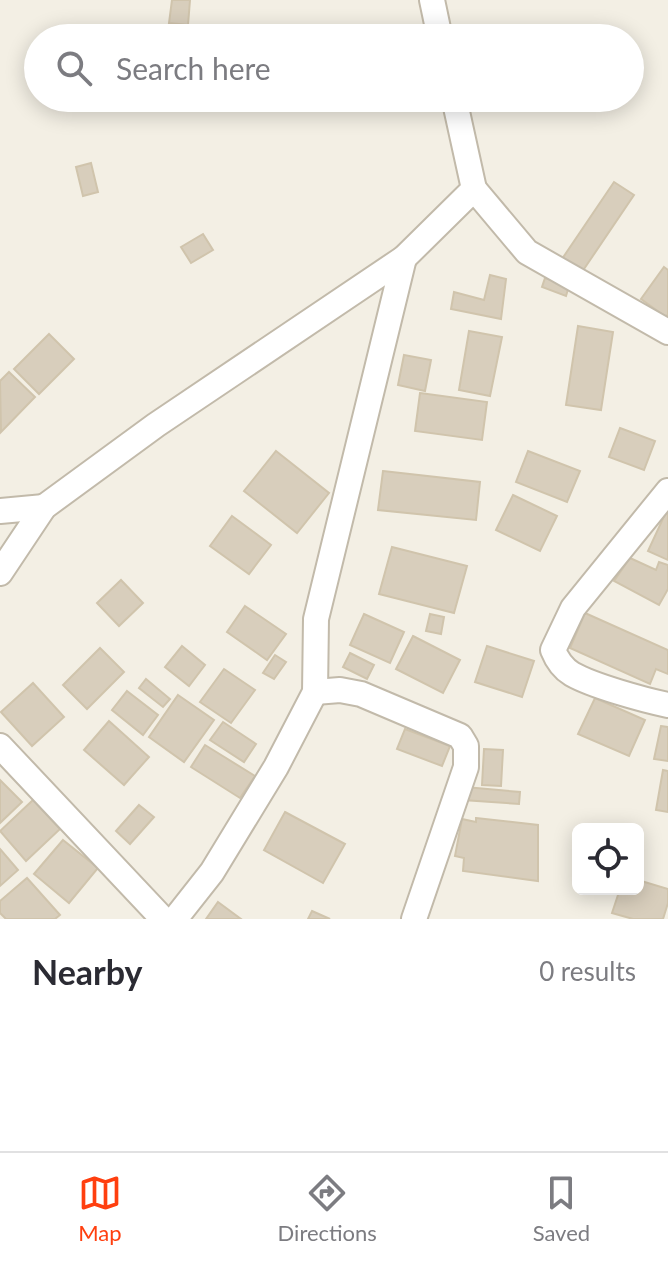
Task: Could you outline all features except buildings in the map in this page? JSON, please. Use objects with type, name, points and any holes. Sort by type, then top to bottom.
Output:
[{"type":"street","points":[[432,0],[437,24]]},
{"type":"street","points":[[457,112],[474,189],[527,252],[668,332]]},
{"type":"street","points":[[0,573],[44,507],[156,425],[404,258],[474,189]]},
{"type":"street","points":[[175,919],[212,872],[276,767],[315,692],[316,619],[404,258]]},
{"type":"street","points":[[668,491],[573,608],[553,650],[557,660],[571,673],[648,701],[668,705]]},
{"type":"street","points":[[0,511],[44,507]]},
{"type":"street","points":[[315,692],[340,690],[361,694],[460,736],[466,746],[466,767],[414,919]]},
{"type":"street","points":[[0,746],[163,919]]}]
